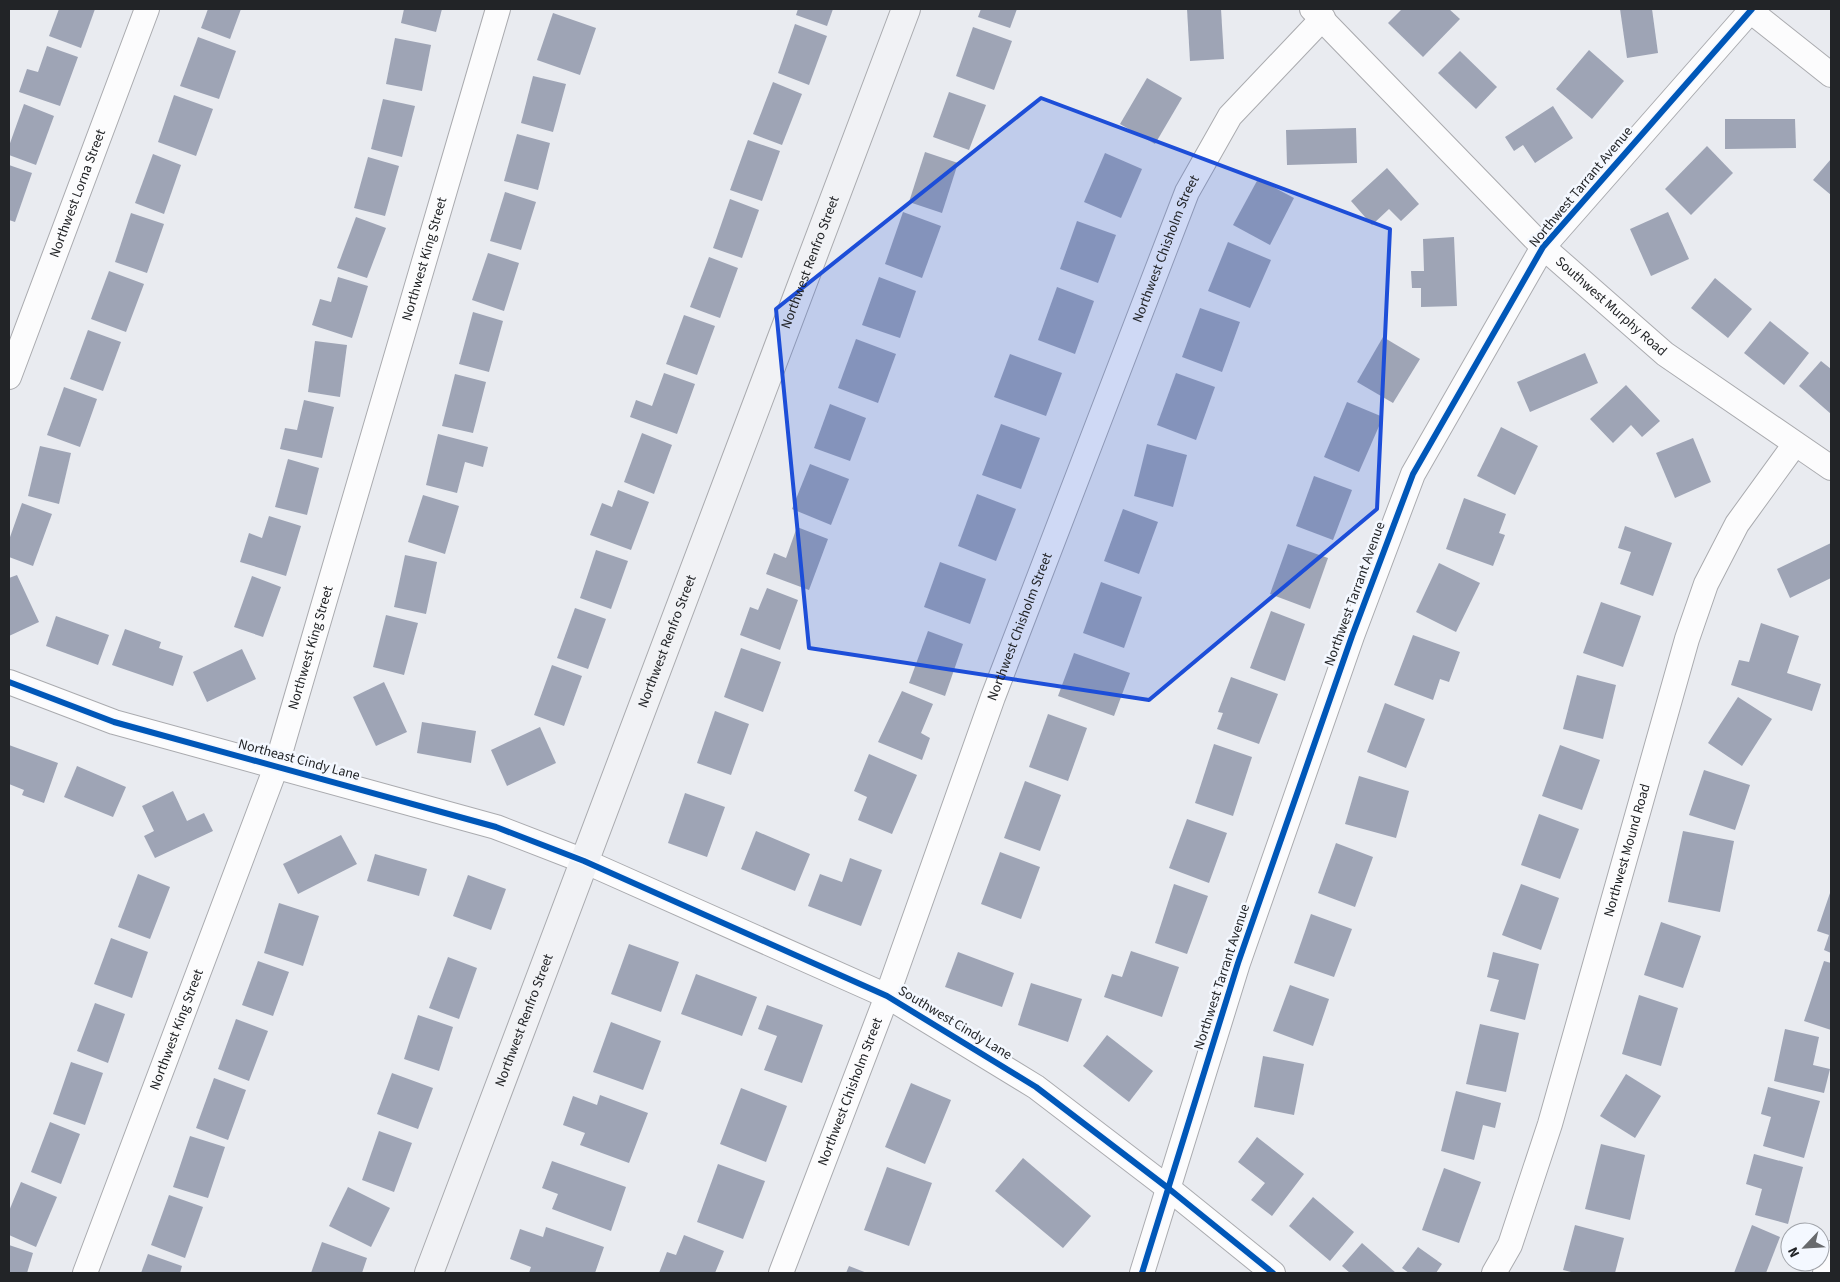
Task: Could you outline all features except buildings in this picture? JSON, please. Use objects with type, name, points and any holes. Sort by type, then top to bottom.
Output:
[{"type":"main road","name":"Northwest Renfro Street","points":[[429,1273],[906,9]]},
{"type":"street","name":"Northwest Lorna Street","points":[[9,377],[147,9]]},
{"type":"street","name":"Northwest King Street","points":[[85,1273],[276,767],[498,9]]},
{"type":"street","points":[[1750,10],[1831,75]]},
{"type":"street","name":"Northwest Tarrant Avenue","points":[[1142,1273],[1238,963],[1352,636],[1413,474],[1543,247],[1750,10]]},
{"type":"street","name":"Southwest Murphy Road","points":[[1317,13],[1543,247],[1665,354],[1831,468]]},
{"type":"street","name":"Northwest Chisholm Street","points":[[781,1273],[887,996],[993,697],[1187,192],[1230,116],[1317,13]]},
{"type":"street","name":"Northwest Mound Road","points":[[1494,1273],[1510,1245],[1550,1124],[1684,648],[1706,584],[1737,524],[1795,444]]},
{"type":"street","name":"Northeast Cindy Lane","points":[[9,682],[114,722],[496,827],[584,861]]},
{"type":"street","name":"Southwest Cindy Lane","points":[[584,861],[887,996],[1036,1087],[1168,1188],[1274,1273]]},
{"type":"street","points":[[1825,1273],[1831,1253]]},
{"type":"highlighted area","points":[[1041,98],[1390,229],[1377,509],[1149,700],[809,648],[776,309]]},
{"type":"cycle path","points":[[1142,1273],[1238,963],[1352,636],[1413,474],[1543,247],[1752,9]]},
{"type":"cycle path","points":[[9,682],[114,722],[496,827],[584,861],[887,996],[1036,1087],[1168,1188],[1273,1273]]}]
